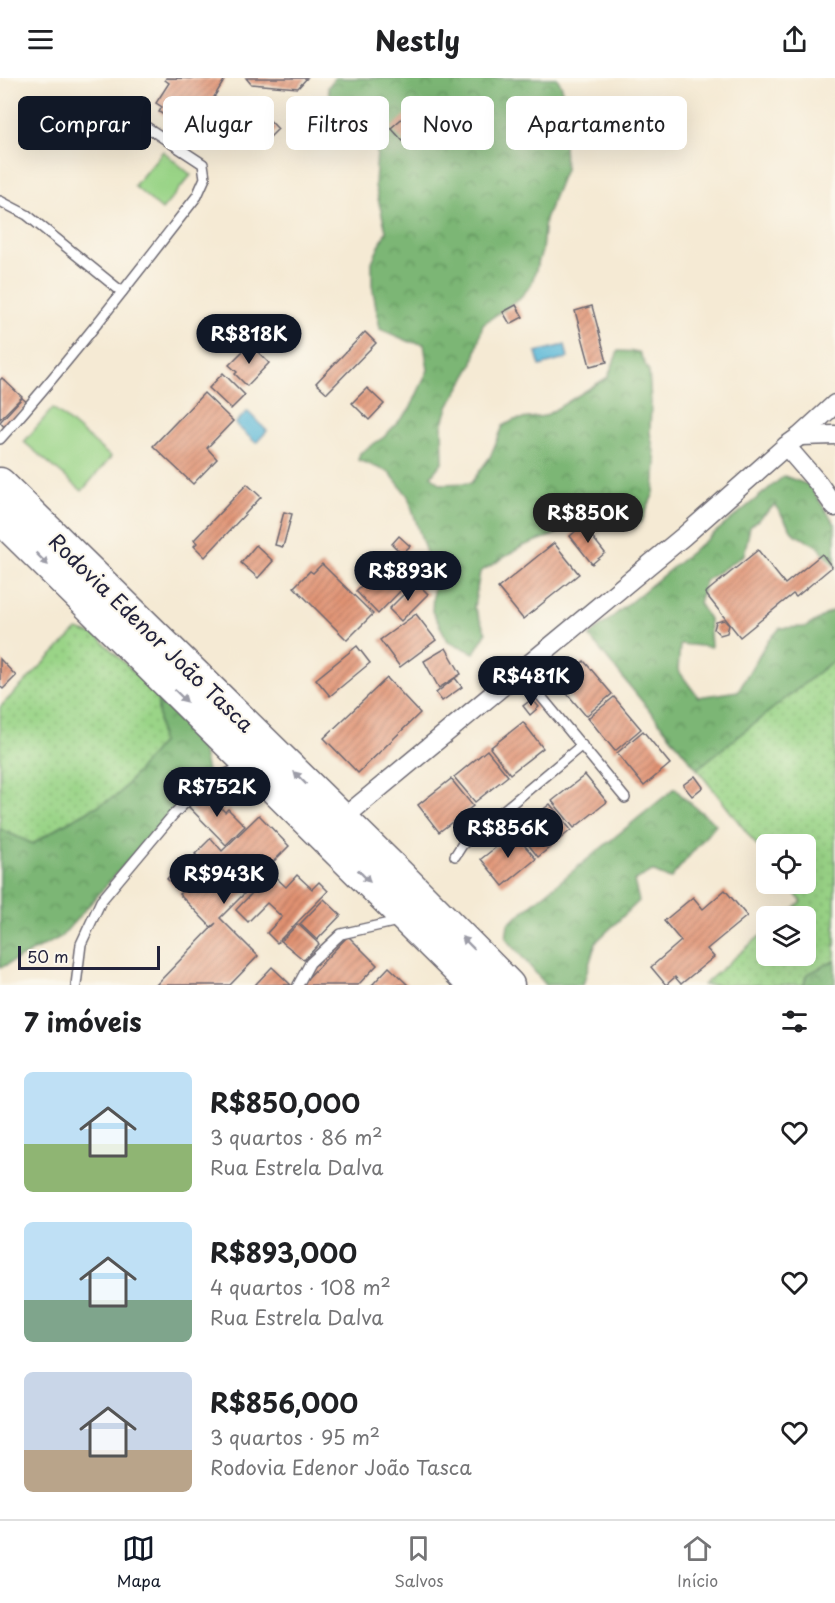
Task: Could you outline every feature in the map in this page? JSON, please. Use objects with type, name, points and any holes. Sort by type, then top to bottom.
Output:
[{"type":"main road","name":"Rodovia Edenor João Tasca","points":[[0,483],[332,827],[406,919],[473,985]]},
{"type":"main road","name":"Rodovia Edenor João Tasca","points":[[0,518],[251,765],[332,827],[398,873],[509,985]]},
{"type":"street","points":[[332,827],[684,536],[835,404]]},
{"type":"street","points":[[793,441],[835,435]]},
{"type":"street","points":[[793,441],[827,480],[835,507]]},
{"type":"lane","points":[[0,439],[122,292],[197,195],[205,178],[202,164],[151,130]]},
{"type":"lane","points":[[0,201],[27,214],[122,292]]},
{"type":"lane","points":[[520,671],[626,798]]},
{"type":"lane","points":[[455,856],[462,845],[582,745]]},
{"type":"lane","points":[[76,985],[81,944],[101,901],[173,815],[199,789],[218,777],[251,765]]},
{"type":"lane","points":[[298,985],[310,963],[341,934],[406,919]]},
{"type":"green space","points":[[335,78],[557,78],[562,87],[562,96],[506,96],[506,150],[564,150],[565,169],[545,219],[542,251],[531,285],[519,299],[483,324],[472,366],[448,407],[442,426],[443,461],[431,476],[441,484],[471,483],[490,457],[503,426],[514,420],[545,416],[608,377],[618,351],[639,352],[649,372],[650,433],[656,462],[654,493],[642,520],[634,528],[581,523],[523,546],[480,572],[474,607],[486,633],[474,653],[448,641],[432,611],[434,578],[408,496],[389,472],[358,460],[360,453],[384,437],[410,409],[428,370],[424,344],[410,342],[380,329],[372,285],[372,262],[386,231],[375,186],[377,150],[389,150],[389,96],[329,96],[328,87]]},
{"type":"green space","points":[[163,151],[191,175],[162,210],[134,186]]},
{"type":"green space","points":[[53,408],[111,457],[82,491],[24,442]]},
{"type":"green space","points":[[784,476],[809,485],[835,524],[835,566],[818,546],[794,534],[775,505],[750,527],[744,555],[705,581],[699,603],[709,619],[711,647],[680,644],[678,670],[698,697],[738,691],[765,645],[780,628],[806,627],[835,609],[835,659],[697,769],[589,636]]},
{"type":"green space","points":[[77,630],[97,636],[157,695],[161,743],[118,795],[64,824],[33,844],[0,829],[0,707]]},
{"type":"green space","points":[[835,659],[835,960],[806,975],[804,985],[703,985],[756,940],[756,966],[816,966],[816,906],[797,906],[802,902],[795,894],[816,894],[816,834],[756,834],[756,844],[697,769]]},
{"type":"green space","points":[[157,695],[200,740],[207,771],[61,937],[0,968],[0,829],[33,844],[64,824],[118,795],[161,743]]},
{"type":"green space","points":[[675,788],[716,824],[670,879],[652,871],[634,881],[639,901],[596,942],[583,985],[546,985],[506,938],[508,924]]},
{"type":"green space","points":[[835,960],[835,985],[804,985],[806,975]]},
{"type":"water","points":[[565,345],[568,358],[540,366],[536,352]]},
{"type":"water","points":[[247,411],[267,431],[256,443],[235,424]]},
{"type":"building","points":[[166,78],[225,79],[215,96],[163,96],[163,114],[159,112],[162,107],[156,103],[169,83],[165,80]]},
{"type":"building","points":[[246,78],[307,78],[298,88],[251,84]]},
{"type":"building","points":[[401,119],[401,139],[391,128]]},
{"type":"building","points":[[516,305],[523,317],[510,324],[503,312]]},
{"type":"building","points":[[592,306],[607,362],[590,366],[575,311]]},
{"type":"building","points":[[365,332],[376,343],[327,393],[316,383]]},
{"type":"building","points":[[250,344],[269,363],[247,386],[229,365]]},
{"type":"building","points":[[223,373],[245,395],[231,409],[209,388]]},
{"type":"building","points":[[2,378],[22,397],[0,419],[0,380]]},
{"type":"building","points":[[367,388],[384,404],[369,420],[352,403]]},
{"type":"building","points":[[204,393],[233,421],[207,448],[217,459],[193,484],[153,446]]},
{"type":"building","points":[[22,398],[28,403],[5,428],[0,422]]},
{"type":"building","points":[[247,484],[261,497],[205,557],[194,546],[197,543],[194,540]]},
{"type":"building","points":[[284,512],[292,514],[283,547],[275,545]]},
{"type":"building","points":[[583,525],[605,553],[592,564],[570,536]]},
{"type":"building","points":[[399,536],[410,546],[402,554],[392,544]]},
{"type":"building","points":[[554,543],[579,574],[523,619],[498,588]]},
{"type":"building","points":[[256,545],[273,561],[258,578],[241,563]]},
{"type":"building","points":[[758,550],[785,584],[822,554],[832,567],[796,597],[793,594],[740,637],[705,593]]},
{"type":"building","points":[[388,559],[410,581],[378,614],[356,591]]},
{"type":"building","points":[[322,564],[373,614],[347,640],[294,587],[310,571],[313,573]]},
{"type":"building","points":[[416,582],[428,594],[401,621],[389,609]]},
{"type":"building","points":[[416,614],[436,640],[400,667],[380,640]]},
{"type":"building","points":[[724,620],[729,625],[727,633],[720,635],[714,629],[716,622]]},
{"type":"building","points":[[357,646],[370,663],[330,696],[316,679]]},
{"type":"building","points":[[446,648],[461,674],[439,688],[424,661]]},
{"type":"building","points":[[0,659],[16,676],[3,689],[0,686]]},
{"type":"building","points":[[584,661],[612,694],[586,716],[558,683]]},
{"type":"building","points":[[387,678],[420,713],[358,773],[324,738]]},
{"type":"building","points":[[455,678],[462,687],[442,701],[436,693]]},
{"type":"building","points":[[614,697],[641,729],[615,751],[588,718]]},
{"type":"building","points":[[532,699],[539,707],[530,715],[523,706]]},
{"type":"building","points":[[523,722],[543,748],[510,774],[490,748]]},
{"type":"building","points":[[643,731],[670,764],[644,786],[617,753]]},
{"type":"building","points":[[487,750],[508,776],[475,802],[454,777]]},
{"type":"building","points":[[585,775],[607,802],[574,828],[552,801]]},
{"type":"building","points":[[695,776],[703,787],[692,796],[683,785]]},
{"type":"building","points":[[451,779],[473,806],[439,832],[418,805]]},
{"type":"building","points":[[204,791],[225,812],[228,809],[245,826],[226,845],[188,806]]},
{"type":"building","points":[[550,804],[571,830],[538,857],[517,830]]},
{"type":"building","points":[[259,815],[289,846],[220,918],[258,956],[230,985],[156,985],[216,923],[211,927],[179,894],[207,866],[195,854],[211,838],[222,851]]},
{"type":"building","points":[[514,833],[536,859],[503,886],[481,859]]},
{"type":"building","points":[[190,861],[198,868],[179,890],[167,879],[178,866],[182,870]]},
{"type":"building","points":[[271,873],[286,887],[297,875],[312,889],[319,882],[328,891],[277,943],[267,933],[282,917],[267,903],[248,922],[236,910]]},
{"type":"building","points":[[725,890],[747,916],[707,949],[714,957],[681,984],[675,977],[666,985],[651,967],[681,941],[664,921],[693,897],[703,909]]},
{"type":"building","points":[[324,899],[341,915],[317,940],[300,924]]},
{"type":"building","points":[[298,924],[319,944],[304,960],[281,941]]},
{"type":"building","points":[[348,936],[377,965],[358,985],[301,985]]},
{"type":"building","points":[[272,967],[291,985],[255,985]]},
{"type":"building","points":[[389,967],[408,985],[372,985]]}]
